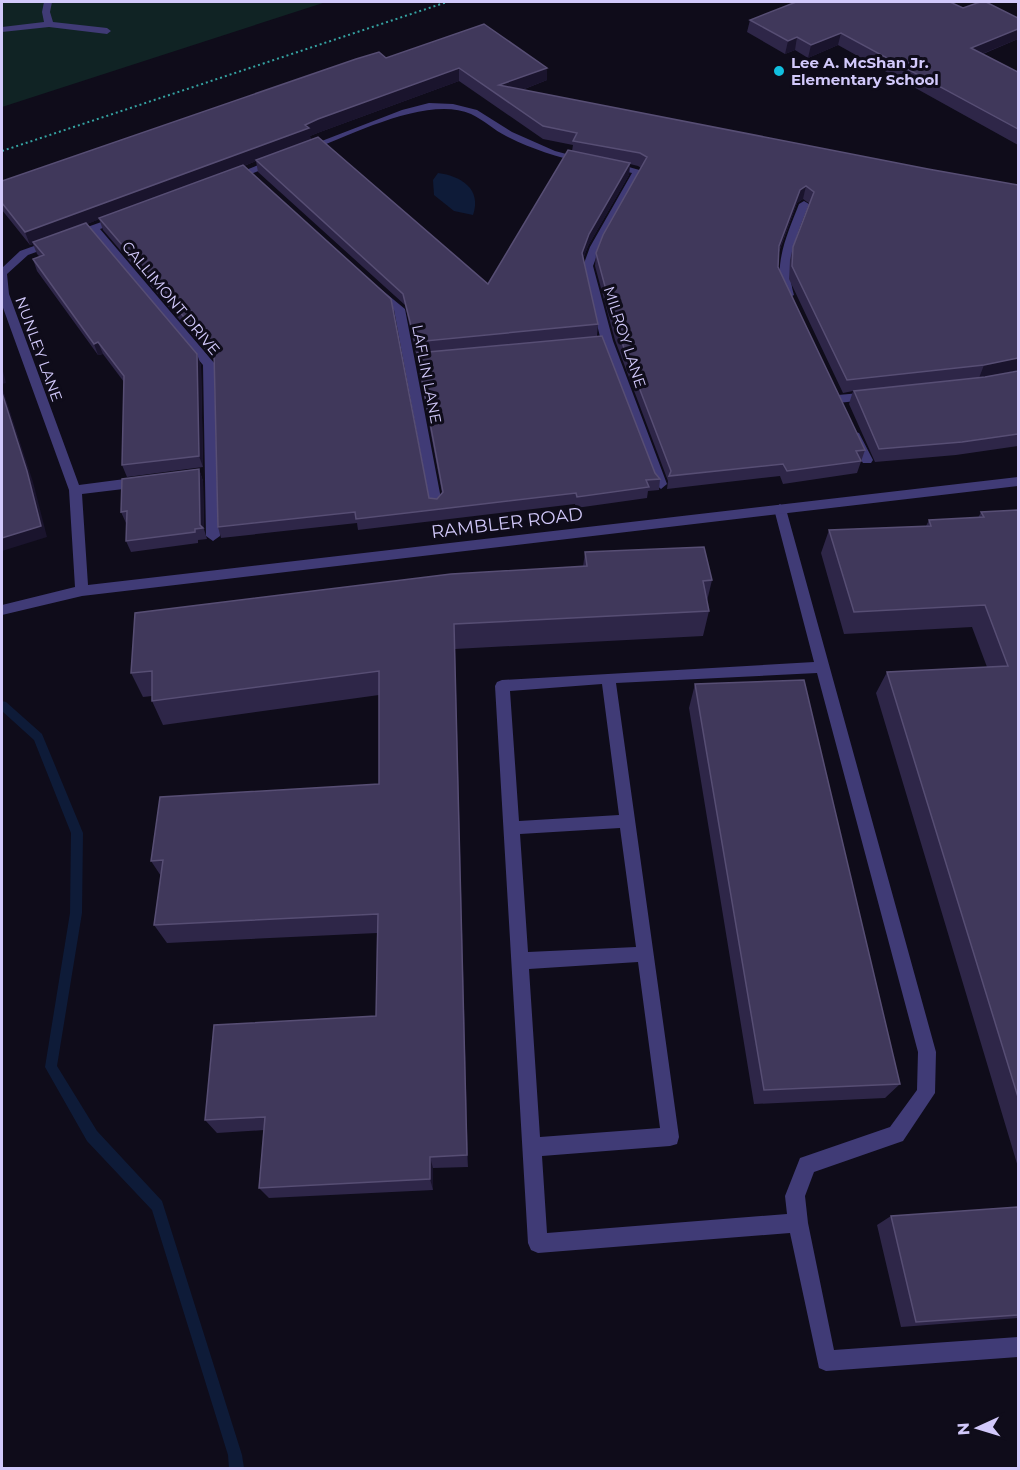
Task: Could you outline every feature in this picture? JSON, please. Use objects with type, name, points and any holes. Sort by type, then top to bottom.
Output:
[{"type":"street","points":[[48,2],[46,12],[49,24]]},
{"type":"street","points":[[2,30],[49,24],[107,31]]},
{"type":"street","name":"MILROY LANE","points":[[215,183],[253,175],[288,157],[405,112],[429,106],[453,107],[474,112],[509,134],[552,153],[638,171],[595,247],[588,266],[601,342],[660,484]]},
{"type":"street","points":[[794,307],[782,279],[783,260],[804,204]]},
{"type":"street","name":"NUNLEY LANE","points":[[81,591],[75,490],[3,294],[2,273],[24,253],[138,212]]},
{"type":"street","name":"CALLIMONT DRIVE","points":[[93,228],[209,364],[206,473],[213,536]]},
{"type":"street","name":"LAFLIN LANE","points":[[366,279],[399,309],[415,359],[436,504]]},
{"type":"street","points":[[867,460],[840,405],[885,394]]},
{"type":"street","points":[[75,490],[154,480]]},
{"type":"street","name":"RAMBLER ROAD","points":[[8,607],[81,591],[1018,482]]},
{"type":"street","points":[[780,509],[927,1052],[926,1094],[896,1134],[807,1165],[795,1196],[798,1223],[826,1361],[1018,1347]]},
{"type":"street","points":[[798,1223],[538,1243],[501,686],[823,667]]},
{"type":"street","points":[[532,1147],[670,1137],[608,678]]},
{"type":"street","points":[[511,828],[628,821]]},
{"type":"street","points":[[519,961],[646,954]]},
{"type":"path","points":[[2,151],[447,2]]},
{"type":"green space","points":[[2,2],[326,2],[2,107]]},
{"type":"water","points":[[438,173],[454,177],[468,185],[475,198],[473,215],[454,211],[434,195],[433,180]]},
{"type":"building","points":[[796,2],[950,2],[963,8],[986,2],[1018,18],[1018,29],[971,48],[1018,72],[1018,129],[841,33],[811,45],[797,37],[788,41],[750,20]]},
{"type":"building","points":[[484,24],[547,68],[499,85],[1018,185],[1018,358],[984,365],[847,380],[792,266],[793,247],[814,192],[806,186],[800,190],[779,246],[778,267],[865,450],[856,451],[861,461],[787,471],[783,464],[669,476],[671,471],[616,327],[596,253],[603,235],[647,157],[640,153],[573,141],[577,133],[543,126],[459,68],[318,119],[305,125],[309,128],[25,232],[2,203],[2,181],[356,59],[379,52],[386,58]]},
{"type":"building","points":[[318,137],[488,284],[568,150],[630,163],[589,234],[582,253],[598,324],[415,342],[403,294],[256,160]]},
{"type":"building","points":[[243,165],[391,299],[429,498],[437,499],[443,492],[417,353],[602,336],[655,473],[660,479],[646,480],[649,487],[577,497],[576,493],[356,519],[355,512],[218,527],[214,352],[99,218]]},
{"type":"building","points":[[86,223],[197,354],[199,456],[122,465],[124,376],[98,342],[94,344],[33,259],[44,255],[33,242]]},
{"type":"building","points":[[1018,371],[1018,434],[962,442],[879,449],[854,391],[985,377]]},
{"type":"building","points":[[2,393],[27,471],[41,526],[2,538]]},
{"type":"building","points":[[199,469],[200,525],[203,528],[195,529],[195,532],[126,541],[127,511],[121,512],[122,479]]},
{"type":"building","points":[[1018,510],[1018,1097],[887,672],[1008,666],[985,605],[854,612],[829,530],[931,526],[929,520],[984,517],[981,512]]},
{"type":"building","points":[[704,547],[712,580],[703,581],[709,611],[454,624],[467,1155],[430,1157],[430,1179],[259,1188],[265,1117],[205,1120],[214,1025],[376,1016],[378,914],[154,925],[163,860],[151,861],[160,797],[379,784],[379,671],[152,701],[152,671],[131,673],[135,613],[451,574],[587,566],[585,552]]},
{"type":"building","points":[[804,680],[900,1084],[764,1090],[695,684]]},
{"type":"building","points":[[1018,1207],[1018,1315],[916,1322],[891,1216]]},
{"type":"waterway","points":[[2,705],[38,737],[77,833],[76,913],[51,1067],[92,1136],[157,1206],[235,1455],[237,1468]]},
{"type":"place","name":"Lee A. McShan Jr. Elementary School","points":[[779,71]]}]
